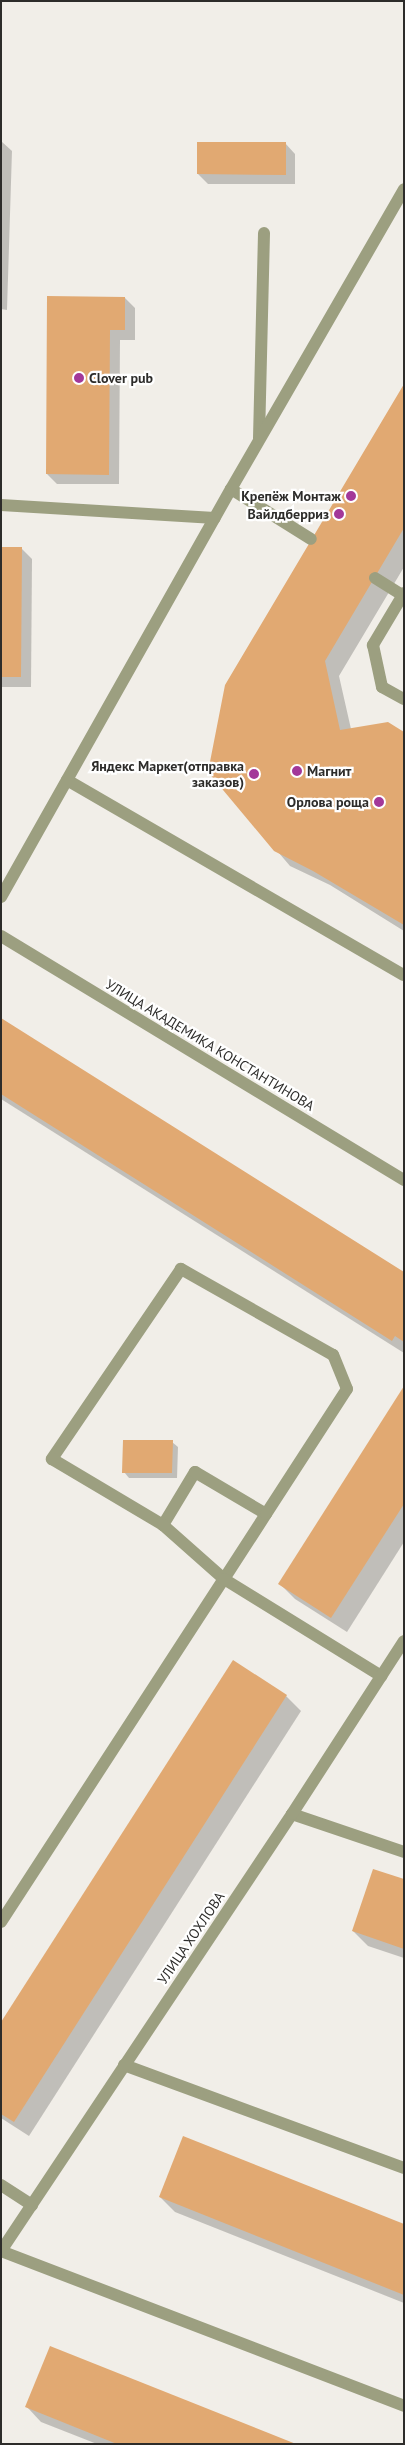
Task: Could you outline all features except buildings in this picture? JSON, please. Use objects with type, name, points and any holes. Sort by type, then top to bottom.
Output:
[{"type":"street","points":[[1,896],[259,439],[404,189]]},
{"type":"street","points":[[259,439],[264,233]]},
{"type":"street","points":[[231,489],[311,539]]},
{"type":"street","points":[[1,505],[215,518]]},
{"type":"street","points":[[375,578],[403,594],[373,645],[382,687],[404,699]]},
{"type":"street","points":[[67,780],[404,976]]},
{"type":"street","name":"УЛИЦА АКАДЕМИКА КОНСТАНТИНОВА","points":[[1,936],[404,1180]]},
{"type":"street","points":[[1,1922],[224,1579],[347,1389],[333,1354],[181,1269],[52,1459],[163,1525],[224,1579],[381,1676]]},
{"type":"street","points":[[163,1525],[195,1472],[266,1514]]},
{"type":"street","name":"УЛИЦА ХОХЛОВА","points":[[1,2251],[292,1814],[404,1641]]},
{"type":"street","points":[[292,1814],[404,1852]]},
{"type":"street","points":[[124,2065],[404,2168]]},
{"type":"street","points":[[1,2185],[32,2205]]},
{"type":"street","points":[[1,2251],[404,2406]]},
{"type":"place","name":"Clover pub","points":[[79,378]]},
{"type":"place","name":"Крепёж Монтаж","points":[[351,496]]},
{"type":"place","name":"Вайлдберриз","points":[[339,514]]},
{"type":"place","name":"Магнит","points":[[297,771]]},
{"type":"place","name":"Яндекс Маркет(отправка заказов)","points":[[254,774]]},
{"type":"place","name":"Орлова роща","points":[[379,802]]}]
